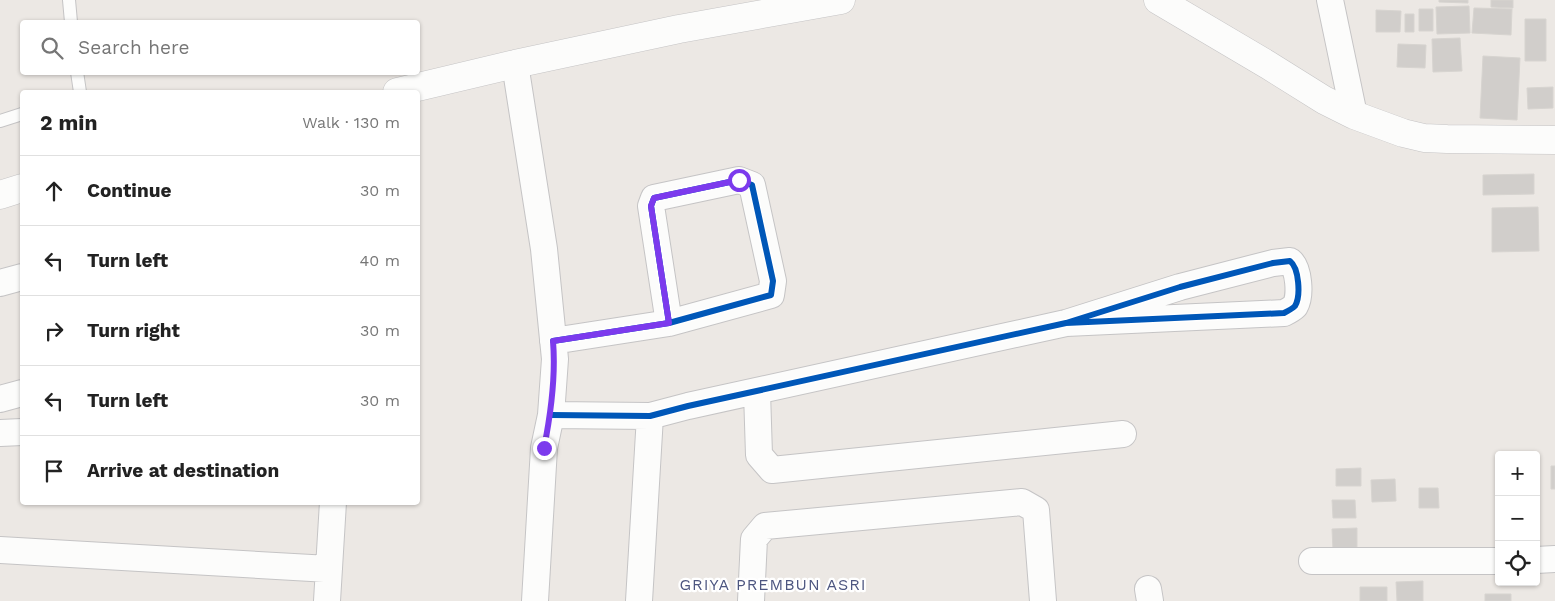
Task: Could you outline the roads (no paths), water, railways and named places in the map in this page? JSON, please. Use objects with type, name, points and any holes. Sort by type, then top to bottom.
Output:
[{"type":"street","points":[[405,90],[514,64],[679,29],[841,0]]},
{"type":"street","points":[[1158,0],[1324,100],[1354,116],[1403,133],[1424,138],[1555,140]]},
{"type":"street","points":[[1330,0],[1354,116]]},
{"type":"street","points":[[514,64],[544,249],[555,359],[551,415],[544,448],[535,601]]},
{"type":"street","points":[[553,341],[669,323],[771,295],[773,281],[752,185],[739,180],[654,198],[651,206],[669,323]]},
{"type":"street","points":[[0,195],[20,189]]},
{"type":"street","points":[[551,415],[650,416],[1066,323],[1180,287],[1273,263],[1290,262],[1294,264],[1296,272],[1298,298],[1293,308],[1284,313],[1066,323]]},
{"type":"street","points":[[0,283],[20,278]]},
{"type":"street","points":[[757,392],[759,455],[772,470],[1123,434]]},
{"type":"street","points":[[0,399],[20,394]]},
{"type":"street","points":[[639,601],[650,416]]},
{"type":"street","points":[[0,432],[20,432]]},
{"type":"street","points":[[751,601],[754,539],[765,526],[1022,502],[1036,510],[1038,601]]},
{"type":"street","points":[[327,601],[333,505]]},
{"type":"street","points":[[0,550],[329,568]]},
{"type":"street","points":[[1540,560],[1555,559]]},
{"type":"street","points":[[1312,561],[1495,561]]},
{"type":"lane","points":[[69,0],[71,20]]},
{"type":"lane","points":[[77,75],[80,90]]},
{"type":"lane","points":[[0,121],[20,115]]},
{"type":"district","name":"GRIYA PREMBUN ASRI","points":[[773,584]]}]
